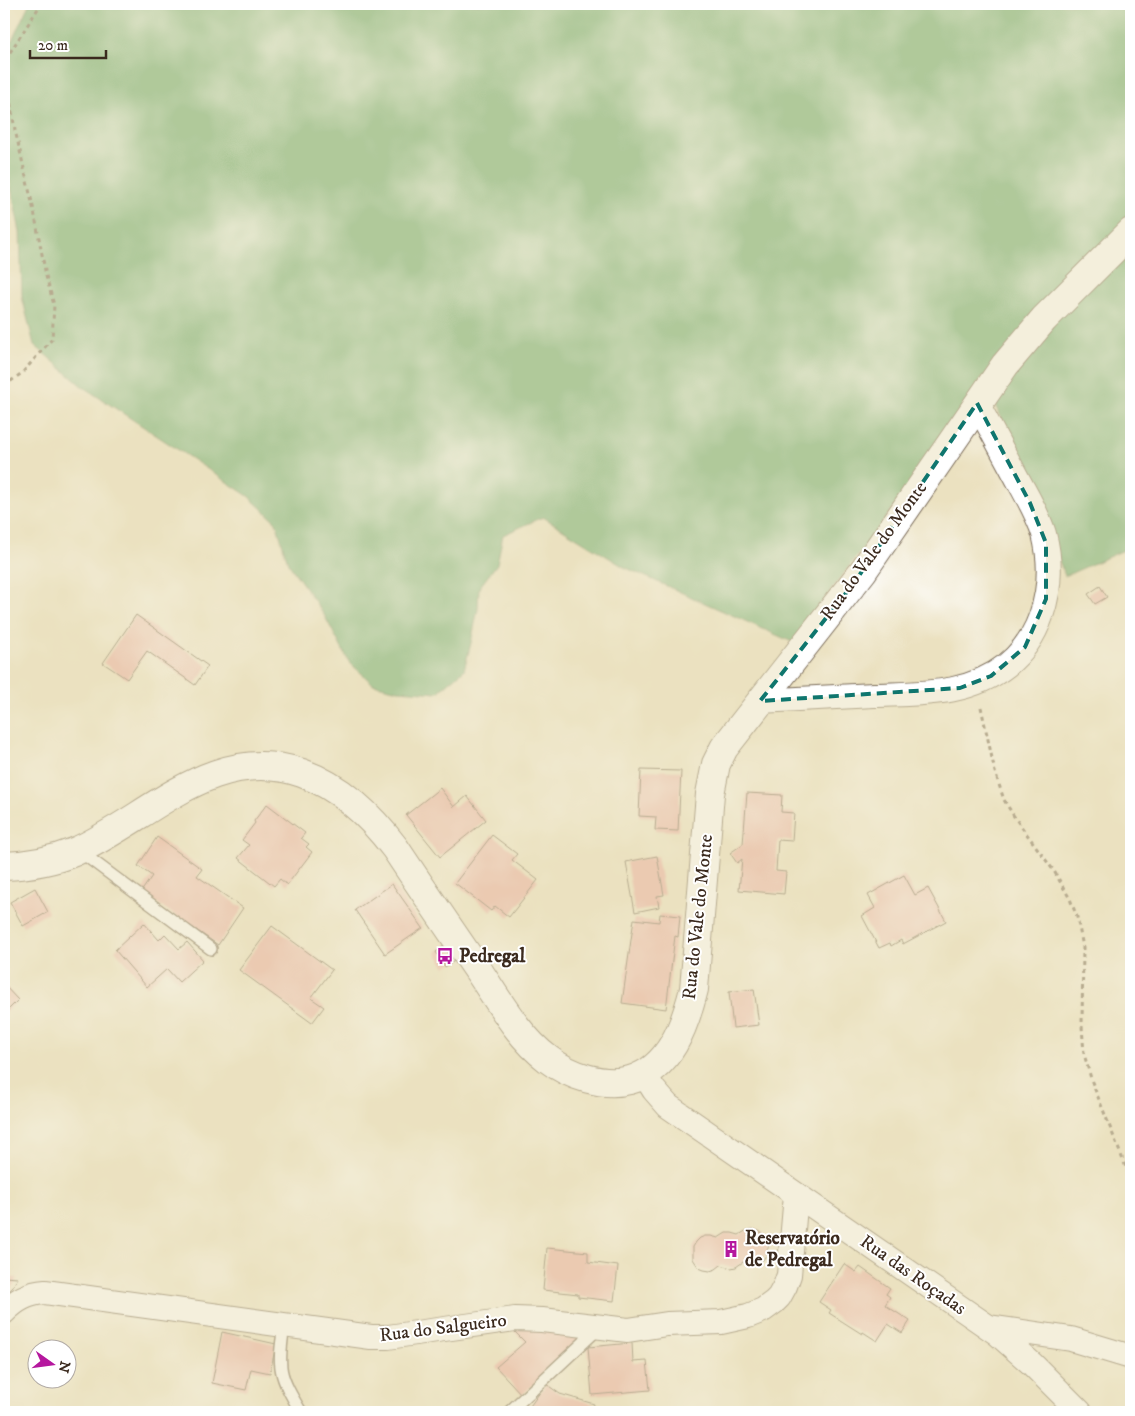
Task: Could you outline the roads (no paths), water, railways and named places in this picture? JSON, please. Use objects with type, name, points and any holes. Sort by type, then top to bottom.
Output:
[{"type":"street","name":"Rua do Vale do Monte","points":[[4,866],[48,860],[78,850],[190,784],[225,770],[260,765],[277,766],[293,770],[323,782],[348,798],[360,807],[379,827],[514,1023],[540,1053],[570,1072],[603,1082],[623,1082],[644,1074],[654,1068],[670,1049],[688,1014],[697,971],[710,799],[716,764],[724,748],[867,566],[977,403],[1005,365],[1030,334],[1131,232]]},
{"type":"street","points":[[760,701],[931,692],[960,688],[976,684],[991,676],[1019,654],[1030,640],[1044,608],[1048,591],[1049,574],[1046,543],[1038,520],[977,403]]},
{"type":"street","name":"Rua das Roçadas","points":[[644,1074],[654,1090],[668,1106],[987,1326],[1022,1355],[1080,1412]]},
{"type":"street","name":"Rua do Salgueiro","points":[[4,1312],[27,1295],[45,1292],[371,1337],[388,1337],[515,1319],[542,1320],[628,1330],[667,1324],[721,1322],[748,1316],[769,1306],[783,1292],[789,1275],[796,1195]]},
{"type":"street","points":[[987,1326],[1071,1339],[1131,1357]]},
{"type":"lane","points":[[78,850],[211,949]]},
{"type":"lane","points":[[284,1326],[280,1350],[281,1375],[288,1392],[301,1412]]},
{"type":"lane","points":[[509,1412],[601,1327]]},
{"type":"place","name":"Pedregal","points":[[445,956]]},
{"type":"place","name":"Reservatório de Pedregal","points":[[731,1249]]}]
